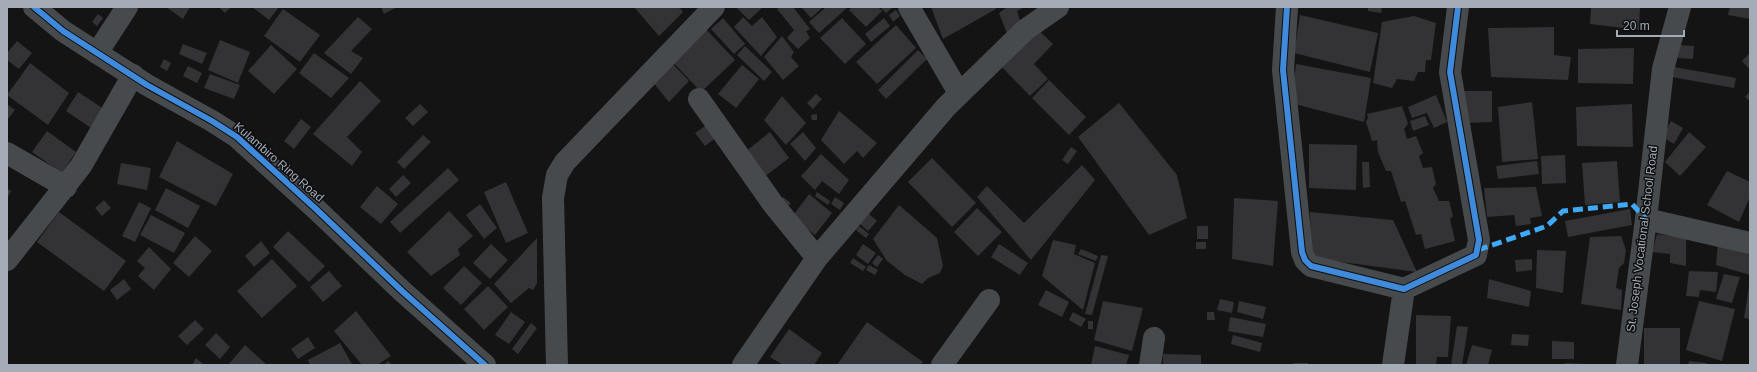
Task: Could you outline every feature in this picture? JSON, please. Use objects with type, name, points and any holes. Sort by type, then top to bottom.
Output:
[{"type":"street","name":"Kulambiro Ring Road","points":[[34,7],[63,31],[97,53],[133,76],[237,137],[316,209],[402,291],[485,365]]},
{"type":"street","points":[[97,53],[127,7]]},
{"type":"street","points":[[557,365],[553,198],[557,175],[569,158],[714,7]]},
{"type":"street","points":[[909,7],[959,93]]},
{"type":"street","points":[[742,365],[817,258],[959,93],[1025,30],[1058,7]]},
{"type":"street","points":[[1287,7],[1283,70],[1302,252],[1305,260],[1311,266],[1404,289],[1476,255],[1478,250],[1479,240],[1450,72],[1458,7]]},
{"type":"street","name":"St. Joseph Vocational School Road","points":[[1627,365],[1646,219],[1663,69],[1680,7]]},
{"type":"street","points":[[7,260],[81,166],[133,76]]},
{"type":"street","points":[[698,99],[773,204],[817,258]]},
{"type":"street","points":[[7,153],[66,186]]},
{"type":"street","points":[[1646,219],[1750,243]]},
{"type":"street","points":[[1393,365],[1404,289]]},
{"type":"street","points":[[942,365],[989,300]]},
{"type":"street","points":[[1150,365],[1154,338]]},
{"type":"building","points":[[166,7],[190,7],[183,19]]},
{"type":"building","points":[[219,7],[231,7],[225,13]]},
{"type":"building","points":[[252,7],[279,7],[269,20]]},
{"type":"building","points":[[381,7],[397,7],[384,14]]},
{"type":"building","points":[[634,7],[679,7],[683,12],[659,36]]},
{"type":"building","points":[[736,7],[763,7],[749,20]]},
{"type":"building","points":[[779,7],[793,7],[810,29],[806,31],[810,38],[798,49],[787,38],[794,30],[777,9]]},
{"type":"building","points":[[801,7],[823,7],[811,18]]},
{"type":"building","points":[[826,7],[848,7],[819,33],[809,22]]},
{"type":"building","points":[[852,7],[878,7],[882,11],[866,27],[849,10]]},
{"type":"building","points":[[880,7],[893,7],[886,13]]},
{"type":"building","points":[[931,7],[995,7],[996,9],[943,39]]},
{"type":"building","points":[[1007,7],[1025,7],[1017,11],[1023,30],[1008,36],[999,13]]},
{"type":"building","points":[[1368,7],[1382,7],[1381,13],[1368,11]]},
{"type":"building","points":[[1591,7],[1640,7],[1639,30],[1590,24]]},
{"type":"building","points":[[1730,7],[1750,7],[1750,19],[1728,15]]},
{"type":"building","points":[[283,9],[320,35],[300,62],[264,36]]},
{"type":"building","points":[[896,10],[900,16],[893,22],[889,15]]},
{"type":"building","points":[[98,14],[103,18],[97,26],[92,22]]},
{"type":"building","points":[[1300,15],[1378,33],[1370,72],[1294,53]]},
{"type":"building","points":[[1414,16],[1436,23],[1431,60],[1426,60],[1425,72],[1418,72],[1414,81],[1397,79],[1392,88],[1373,83],[1382,22]]},
{"type":"building","points":[[358,17],[372,29],[351,51],[363,58],[351,74],[324,53]]},
{"type":"building","points":[[743,17],[752,26],[762,17],[777,37],[761,56],[734,27]]},
{"type":"building","points":[[723,18],[745,44],[734,54],[711,29]]},
{"type":"building","points":[[842,18],[866,44],[845,64],[820,38]]},
{"type":"building","points":[[884,18],[890,26],[871,42],[865,34]]},
{"type":"building","points":[[896,25],[916,48],[877,84],[856,62]]},
{"type":"building","points":[[703,26],[735,60],[701,92],[669,58]]},
{"type":"building","points":[[1034,26],[1053,44],[1034,64],[1048,79],[1030,96],[998,63]]},
{"type":"building","points":[[1554,27],[1554,55],[1571,57],[1568,80],[1491,77],[1488,28]]},
{"type":"building","points":[[782,36],[794,52],[791,57],[799,66],[783,80],[764,57]]},
{"type":"building","points":[[220,40],[250,52],[238,83],[208,70]]},
{"type":"building","points":[[17,41],[32,53],[19,69],[7,60],[7,53]]},
{"type":"building","points":[[183,44],[207,53],[202,64],[179,54]]},
{"type":"building","points":[[271,45],[297,69],[274,94],[248,71]]},
{"type":"building","points":[[1679,45],[1694,46],[1693,59],[1678,58]]},
{"type":"building","points":[[745,46],[772,72],[764,81],[737,55]]},
{"type":"building","points":[[1634,48],[1633,84],[1578,83],[1578,49]]},
{"type":"building","points":[[918,50],[927,59],[886,99],[878,90]]},
{"type":"building","points":[[314,53],[349,78],[331,98],[299,73]]},
{"type":"building","points":[[1750,53],[1750,70],[1742,61]]},
{"type":"building","points":[[164,59],[171,63],[167,71],[160,67]]},
{"type":"building","points":[[671,62],[689,81],[669,102],[652,81]]},
{"type":"building","points":[[30,63],[69,93],[48,125],[7,95]]},
{"type":"building","points":[[1296,64],[1371,78],[1364,122],[1291,103]]},
{"type":"building","points":[[742,65],[759,79],[736,108],[718,94]]},
{"type":"building","points":[[188,66],[202,73],[197,83],[183,76]]},
{"type":"building","points":[[1674,67],[1736,78],[1734,88],[1672,77]]},
{"type":"building","points":[[210,74],[240,85],[234,99],[204,88]]},
{"type":"building","points":[[1049,80],[1086,117],[1069,135],[1032,98]]},
{"type":"building","points":[[360,81],[381,101],[347,137],[362,152],[352,166],[313,134]]},
{"type":"building","points":[[1463,91],[1492,91],[1492,122],[1465,123]]},
{"type":"building","points":[[1750,91],[1750,101],[1745,97]]},
{"type":"building","points":[[78,92],[104,109],[91,128],[66,111]]},
{"type":"building","points":[[816,94],[822,99],[813,109],[807,103]]},
{"type":"building","points":[[1436,95],[1447,122],[1434,128],[1427,113],[1412,118],[1408,107]]},
{"type":"building","points":[[782,96],[806,123],[786,145],[764,120]]},
{"type":"building","points":[[1532,102],[1538,159],[1502,162],[1498,107]]},
{"type":"building","points":[[1119,103],[1177,175],[1187,218],[1149,235],[1078,137]]},
{"type":"building","points":[[7,104],[15,110],[7,120]]},
{"type":"building","points":[[420,104],[428,112],[413,126],[405,118]]},
{"type":"building","points":[[1632,104],[1633,147],[1577,146],[1576,107]]},
{"type":"building","points":[[1402,106],[1408,124],[1404,129],[1407,139],[1416,136],[1423,153],[1419,156],[1423,168],[1432,167],[1436,184],[1433,188],[1439,201],[1449,201],[1453,216],[1450,219],[1455,241],[1425,249],[1421,234],[1416,235],[1405,201],[1401,202],[1391,171],[1386,171],[1378,152],[1377,140],[1372,141],[1366,122],[1368,118],[1367,114]]},
{"type":"building","points":[[839,111],[877,143],[863,158],[857,151],[844,164],[821,140]]},
{"type":"building","points":[[817,114],[817,120],[812,120],[811,115]]},
{"type":"building","points":[[1425,116],[1429,125],[1413,131],[1410,121]]},
{"type":"building","points":[[301,119],[311,127],[294,149],[284,141]]},
{"type":"building","points":[[1671,121],[1683,128],[1674,144],[1662,137]]},
{"type":"building","points":[[708,124],[717,137],[705,146],[695,133]]},
{"type":"building","points":[[47,131],[76,152],[62,173],[32,152]]},
{"type":"building","points":[[770,132],[789,158],[763,178],[744,153]]},
{"type":"building","points":[[803,132],[816,148],[805,161],[790,144]]},
{"type":"building","points":[[1689,132],[1706,147],[1680,176],[1665,162]]},
{"type":"building","points":[[423,135],[431,142],[404,169],[397,162]]},
{"type":"building","points":[[177,141],[233,174],[216,206],[159,177]]},
{"type":"building","points":[[1309,144],[1357,145],[1356,190],[1309,188]]},
{"type":"building","points":[[1071,147],[1077,151],[1068,164],[1062,160]]},
{"type":"building","points":[[821,154],[849,180],[839,194],[822,181],[815,190],[801,176]]},
{"type":"building","points":[[1565,155],[1566,183],[1542,184],[1541,156]]},
{"type":"building","points":[[932,158],[976,203],[952,227],[908,182]]},
{"type":"building","points":[[1537,161],[1539,174],[1498,179],[1496,166]]},
{"type":"building","points":[[1617,161],[1620,202],[1585,205],[1582,163]]},
{"type":"building","points":[[1362,162],[1369,162],[1370,187],[1363,188]]},
{"type":"building","points":[[121,163],[151,168],[147,190],[117,184]]},
{"type":"building","points":[[1082,165],[1095,180],[1031,260],[977,197],[987,186],[1024,223]]},
{"type":"building","points":[[448,168],[459,180],[400,233],[390,222]]},
{"type":"building","points":[[1727,171],[1750,182],[1750,197],[1739,222],[1707,205]]},
{"type":"building","points":[[403,175],[411,183],[396,197],[389,189]]},
{"type":"building","points":[[506,182],[528,233],[506,243],[484,192]]},
{"type":"building","points":[[377,186],[398,204],[381,224],[360,207]]},
{"type":"building","points":[[1536,187],[1542,216],[1530,218],[1531,224],[1516,226],[1514,215],[1487,217],[1484,188]]},
{"type":"building","points":[[7,188],[11,191],[7,199]]},
{"type":"building","points":[[166,188],[200,206],[188,228],[155,210]]},
{"type":"building","points":[[817,192],[830,201],[828,205],[815,196]]},
{"type":"building","points":[[809,194],[832,213],[815,235],[792,217]]},
{"type":"building","points":[[783,197],[791,203],[786,209],[778,203]]},
{"type":"building","points":[[835,197],[844,203],[840,210],[831,204]]},
{"type":"building","points":[[1234,198],[1278,201],[1273,266],[1232,259]]},
{"type":"building","points":[[104,200],[111,208],[102,216],[95,208]]},
{"type":"building","points":[[139,202],[151,208],[135,242],[122,236]]},
{"type":"building","points":[[480,204],[497,228],[484,239],[466,215]]},
{"type":"building","points":[[899,205],[937,238],[943,266],[940,273],[928,278],[922,284],[905,275],[887,261],[873,239]]},
{"type":"building","points":[[977,208],[1002,232],[978,256],[954,232]]},
{"type":"building","points":[[1630,209],[1632,225],[1568,237],[1565,221]]},
{"type":"building","points":[[449,211],[473,236],[458,249],[460,255],[431,276],[407,252]]},
{"type":"building","points":[[59,212],[126,261],[104,291],[37,242]]},
{"type":"building","points":[[1310,212],[1393,220],[1417,272],[1311,258]]},
{"type":"building","points":[[869,214],[877,221],[868,231],[860,224]]},
{"type":"building","points":[[151,215],[185,233],[174,253],[140,235]]},
{"type":"building","points":[[859,226],[869,234],[866,238],[856,230]]},
{"type":"building","points":[[1197,226],[1208,226],[1208,239],[1197,239]]},
{"type":"building","points":[[288,231],[325,266],[309,282],[273,247]]},
{"type":"building","points":[[1657,234],[1686,238],[1686,266],[1670,263],[1670,254],[1652,252]]},
{"type":"building","points":[[195,236],[212,251],[189,277],[173,263]]},
{"type":"building","points":[[1621,236],[1626,250],[1624,263],[1619,268],[1616,288],[1622,290],[1621,310],[1581,304],[1590,237]]},
{"type":"building","points":[[537,238],[537,283],[533,290],[529,288],[511,303],[494,284]]},
{"type":"building","points":[[1053,240],[1076,245],[1074,254],[1095,263],[1083,310],[1042,276]]},
{"type":"building","points":[[261,241],[270,253],[254,267],[245,256]]},
{"type":"building","points":[[1196,242],[1206,242],[1206,249],[1196,249]]},
{"type":"building","points":[[1718,243],[1750,250],[1750,275],[1716,265]]},
{"type":"building","points":[[491,244],[508,260],[490,279],[473,263]]},
{"type":"building","points":[[863,244],[876,253],[868,264],[856,255]]},
{"type":"building","points":[[999,244],[1028,263],[1020,275],[991,257]]},
{"type":"building","points":[[149,247],[171,269],[154,290],[138,276],[145,268],[137,261]]},
{"type":"building","points":[[1081,249],[1098,256],[1096,261],[1078,254]]},
{"type":"building","points":[[1537,250],[1566,251],[1563,293],[1536,288]]},
{"type":"building","points":[[878,255],[883,259],[877,267],[872,263]]},
{"type":"building","points":[[1101,255],[1108,256],[1092,315],[1085,314]]},
{"type":"building","points":[[853,258],[866,267],[863,271],[850,263]]},
{"type":"building","points":[[272,259],[297,286],[262,318],[237,291]]},
{"type":"building","points":[[1532,259],[1532,270],[1516,272],[1515,260]]},
{"type":"building","points":[[869,265],[878,270],[875,275],[866,270]]},
{"type":"building","points":[[464,266],[482,283],[461,305],[443,288]]},
{"type":"building","points":[[329,271],[342,286],[323,302],[310,287]]},
{"type":"building","points":[[1689,271],[1718,272],[1716,292],[1700,290],[1699,297],[1686,296]]},
{"type":"building","points":[[1724,274],[1740,277],[1732,303],[1716,299]]},
{"type":"building","points":[[124,279],[131,289],[117,300],[110,290]]},
{"type":"building","points":[[1489,279],[1531,291],[1529,307],[1487,298]]},
{"type":"building","points":[[488,286],[508,307],[484,330],[464,309]]},
{"type":"building","points":[[1750,287],[1750,319],[1744,318]]},
{"type":"building","points":[[1046,290],[1069,302],[1062,317],[1038,305]]},
{"type":"building","points":[[1220,299],[1234,302],[1232,313],[1217,310]]},
{"type":"building","points":[[1103,301],[1143,308],[1132,351],[1094,340]]},
{"type":"building","points":[[1239,301],[1266,307],[1263,319],[1237,312]]},
{"type":"building","points":[[1699,301],[1735,309],[1722,361],[1686,350]]},
{"type":"building","points":[[356,311],[391,356],[377,365],[362,365],[334,331]]},
{"type":"building","points":[[511,312],[525,322],[509,344],[495,335]]},
{"type":"building","points":[[1073,312],[1086,319],[1081,327],[1069,320]]},
{"type":"building","points":[[1207,312],[1214,312],[1215,320],[1207,320]]},
{"type":"building","points":[[1416,315],[1451,316],[1448,357],[1437,357],[1436,365],[1416,365]]},
{"type":"building","points":[[1230,317],[1266,324],[1263,337],[1228,331]]},
{"type":"building","points":[[195,320],[204,329],[187,345],[178,336]]},
{"type":"building","points":[[1088,321],[1093,321],[1093,329],[1088,329]]},
{"type":"building","points":[[867,322],[923,362],[920,365],[837,365]]},
{"type":"building","points":[[531,323],[537,328],[518,354],[512,349]]},
{"type":"building","points":[[1457,326],[1468,327],[1462,365],[1451,365]]},
{"type":"building","points":[[1644,328],[1680,328],[1680,365],[1644,365]]},
{"type":"building","points":[[789,329],[822,353],[814,365],[783,365],[770,357]]},
{"type":"building","points":[[216,333],[230,347],[220,359],[205,345]]},
{"type":"building","points":[[1512,334],[1529,335],[1528,346],[1511,345]]},
{"type":"building","points":[[1233,335],[1262,343],[1260,352],[1231,344]]},
{"type":"building","points":[[308,337],[315,348],[298,359],[291,349]]},
{"type":"building","points":[[1552,341],[1574,342],[1574,359],[1552,359]]},
{"type":"building","points":[[340,343],[352,364],[310,365],[308,360]]},
{"type":"building","points":[[245,345],[267,365],[228,365]]},
{"type":"building","points":[[1472,345],[1492,350],[1488,365],[1466,365]]},
{"type":"building","points":[[1095,346],[1129,355],[1126,365],[1091,365]]},
{"type":"building","points":[[1163,354],[1201,355],[1201,365],[1163,365]]},
{"type":"building","points":[[196,358],[204,365],[192,365]]},
{"type":"building","points":[[388,361],[392,365],[384,365]]},
{"type":"building","points":[[1689,361],[1707,363],[1707,365],[1688,365]]},
{"type":"building","points":[[1293,363],[1308,363],[1308,365],[1293,365]]},
{"type":"building","points":[[1565,363],[1584,364],[1584,365],[1564,365]]},
{"type":"marked path","points":[[1478,250],[1547,226],[1563,211],[1632,204],[1646,219]]},
{"type":"cycle path","points":[[34,7],[63,31],[147,85],[212,121],[237,137],[316,209],[402,291],[485,365]]},
{"type":"cycle path","points":[[1287,7],[1283,70],[1302,252],[1305,260],[1311,266],[1404,289],[1476,255],[1479,240],[1450,72],[1458,7]]}]
